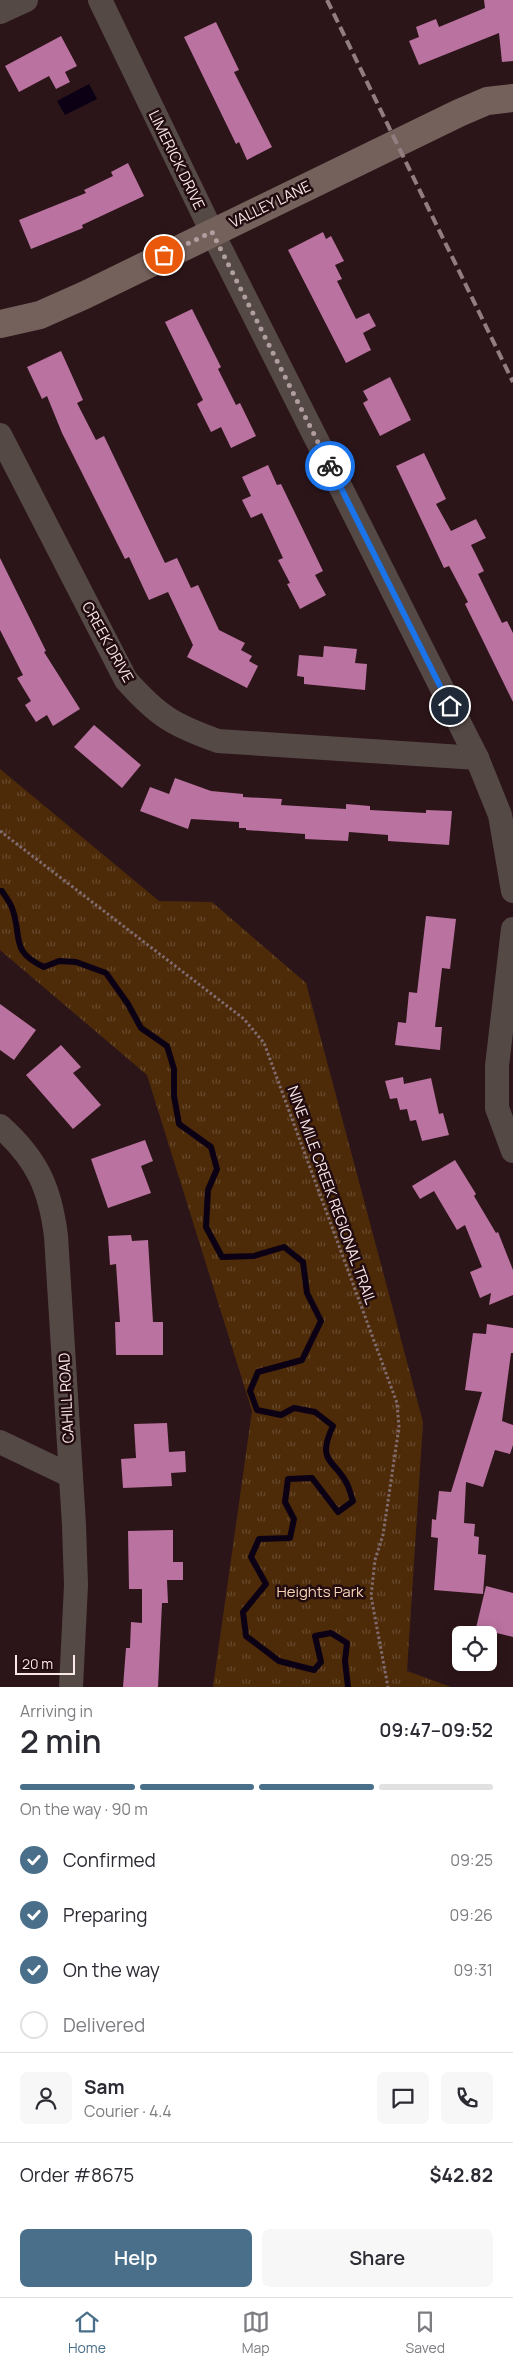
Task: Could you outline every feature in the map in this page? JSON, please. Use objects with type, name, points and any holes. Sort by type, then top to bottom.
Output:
[{"type":"street","points":[[0,12],[26,0]]},
{"type":"street","name":"LIMERICK DRIVE","points":[[100,0],[212,232],[477,758],[500,816],[513,891]]},
{"type":"street","name":"VALLEY LANE","points":[[0,324],[40,315],[459,113],[487,101],[513,98]]},
{"type":"street","name":"CREEK DRIVE","points":[[0,435],[126,680],[152,708],[182,728],[218,741],[477,758]]},
{"type":"street","points":[[513,929],[497,1066],[497,1108],[513,1151]]},
{"type":"street","name":"CAHILL ROAD","points":[[0,1126],[31,1158],[44,1182],[52,1208],[56,1236],[76,1585],[70,1687]]},
{"type":"street","points":[[0,1442],[71,1476]]},
{"type":"path","name":"NINE MILE CREEK REGIONAL TRAIL","points":[[0,831],[244,1019],[264,1043],[397,1403],[399,1427],[384,1535],[374,1560],[371,1596],[388,1687]]},
{"type":"green space","name":"Heights Park","points":[[0,769],[159,901],[212,902],[306,983],[423,1422],[407,1671],[451,1687],[213,1687],[252,1411],[147,1075],[0,950]]},
{"type":"shaded area","points":[[89,84],[97,99],[65,115],[57,101]]},
{"type":"building","points":[[484,0],[513,0],[513,61],[502,62],[499,33],[419,65],[409,41],[419,37],[416,27],[436,19],[439,27],[485,8]]},
{"type":"building","points":[[216,22],[239,70],[234,72],[272,147],[247,160],[239,142],[236,144],[184,37]]},
{"type":"building","points":[[61,36],[77,66],[65,72],[70,82],[56,89],[49,76],[19,92],[5,66]]},
{"type":"building","points":[[128,163],[144,196],[82,225],[83,228],[31,249],[19,220],[86,193],[84,190],[113,176],[111,172]]},
{"type":"building","points":[[323,232],[326,239],[331,236],[344,261],[335,265],[342,279],[337,281],[356,319],[369,313],[376,326],[363,333],[371,350],[346,363],[288,250]]},
{"type":"building","points":[[192,309],[221,367],[218,369],[236,405],[240,403],[256,436],[231,448],[221,427],[211,432],[197,404],[203,400],[165,322]]},
{"type":"building","points":[[61,351],[83,400],[77,403],[96,440],[104,436],[165,563],[177,558],[191,588],[198,585],[219,630],[245,643],[241,650],[252,656],[249,661],[258,666],[247,688],[187,657],[193,645],[168,592],[149,600],[129,557],[125,559],[62,433],[47,396],[42,399],[27,367]]},
{"type":"building","points":[[390,377],[411,420],[380,436],[363,403],[368,400],[363,391]]},
{"type":"building","points":[[424,453],[446,499],[436,504],[451,531],[476,519],[486,538],[471,545],[484,571],[478,574],[502,623],[507,621],[513,633],[513,702],[465,604],[468,602],[449,566],[444,568],[396,466]]},
{"type":"building","points":[[268,465],[277,485],[281,484],[323,571],[315,575],[326,595],[300,609],[287,584],[290,583],[278,560],[283,558],[262,513],[251,518],[242,500],[251,496],[242,477]]},
{"type":"building","points":[[0,558],[46,651],[44,652],[80,709],[53,726],[47,715],[36,722],[25,705],[31,701],[17,678],[23,675],[0,630]]},
{"type":"building","points":[[324,646],[357,649],[355,663],[367,664],[365,690],[304,684],[304,677],[297,676],[299,655],[323,657]]},
{"type":"building","points":[[94,725],[141,765],[122,788],[74,747]]},
{"type":"building","points":[[175,778],[211,791],[243,794],[243,797],[282,799],[281,805],[346,809],[346,804],[370,806],[370,810],[426,813],[426,810],[452,811],[449,845],[388,841],[388,835],[349,832],[348,841],[305,839],[305,834],[246,830],[246,828],[239,828],[239,822],[191,819],[188,829],[140,811],[150,787],[169,794]]},
{"type":"building","points":[[426,916],[456,919],[450,969],[442,968],[435,1027],[442,1027],[440,1050],[395,1045],[398,1022],[406,1023],[409,992],[417,993]]},
{"type":"building","points":[[0,1004],[36,1030],[14,1060],[0,1050]]},
{"type":"building","points":[[61,1045],[81,1067],[73,1073],[101,1105],[73,1129],[26,1075]]},
{"type":"building","points":[[403,1077],[404,1084],[431,1078],[439,1114],[443,1113],[449,1135],[422,1141],[416,1120],[410,1121],[407,1109],[400,1110],[397,1098],[390,1099],[385,1081]]},
{"type":"building","points":[[145,1140],[153,1161],[141,1166],[151,1193],[108,1208],[91,1159]]},
{"type":"building","points":[[455,1160],[476,1194],[474,1196],[496,1233],[498,1232],[513,1270],[513,1295],[489,1305],[491,1293],[480,1298],[470,1272],[482,1267],[465,1225],[457,1230],[434,1191],[420,1199],[412,1186]]},
{"type":"building","points":[[131,1235],[132,1241],[148,1240],[153,1322],[163,1322],[163,1355],[116,1355],[115,1322],[120,1322],[116,1264],[110,1265],[108,1236]]},
{"type":"building","points":[[487,1324],[513,1328],[513,1353],[511,1353],[502,1421],[513,1425],[513,1445],[510,1454],[495,1450],[483,1487],[466,1482],[464,1523],[475,1524],[474,1536],[479,1537],[478,1554],[486,1555],[483,1594],[434,1590],[438,1538],[431,1537],[432,1519],[436,1520],[439,1491],[451,1492],[482,1392],[465,1390],[473,1333],[486,1334]]},
{"type":"building","points":[[167,1423],[169,1452],[185,1451],[186,1472],[171,1473],[172,1486],[123,1488],[121,1459],[136,1458],[134,1424]]},
{"type":"building","points":[[173,1530],[173,1562],[183,1562],[183,1580],[167,1580],[168,1603],[162,1603],[158,1687],[123,1687],[126,1648],[130,1648],[131,1622],[142,1623],[142,1589],[129,1589],[128,1531]]},
{"type":"building","points":[[486,1586],[513,1593],[513,1637],[497,1633],[497,1626],[476,1626]]},
{"type":"waterway","points":[[0,891],[2,891],[11,906],[21,949],[26,955],[44,967],[59,961],[76,962],[106,973],[128,1004],[141,1028],[167,1046],[174,1069],[174,1096],[179,1124],[211,1147],[217,1169],[208,1190],[206,1227],[222,1257],[254,1256],[284,1247],[303,1262],[307,1293],[321,1321],[302,1360],[258,1372],[250,1391],[257,1410],[281,1415],[294,1408],[315,1412],[333,1426],[328,1438],[327,1455],[343,1477],[353,1501],[338,1512],[312,1478],[288,1479],[285,1502],[294,1519],[290,1538],[259,1539],[251,1557],[266,1584],[243,1612],[246,1636],[279,1661],[314,1670],[321,1662],[315,1636],[331,1633],[347,1643],[345,1661],[348,1687]]},
{"type":"railway","points":[[327,0],[513,382]]},
{"type":"way so far","points":[[164,255],[212,232],[330,466]]},
{"type":"route","points":[[330,466],[450,706]]}]
